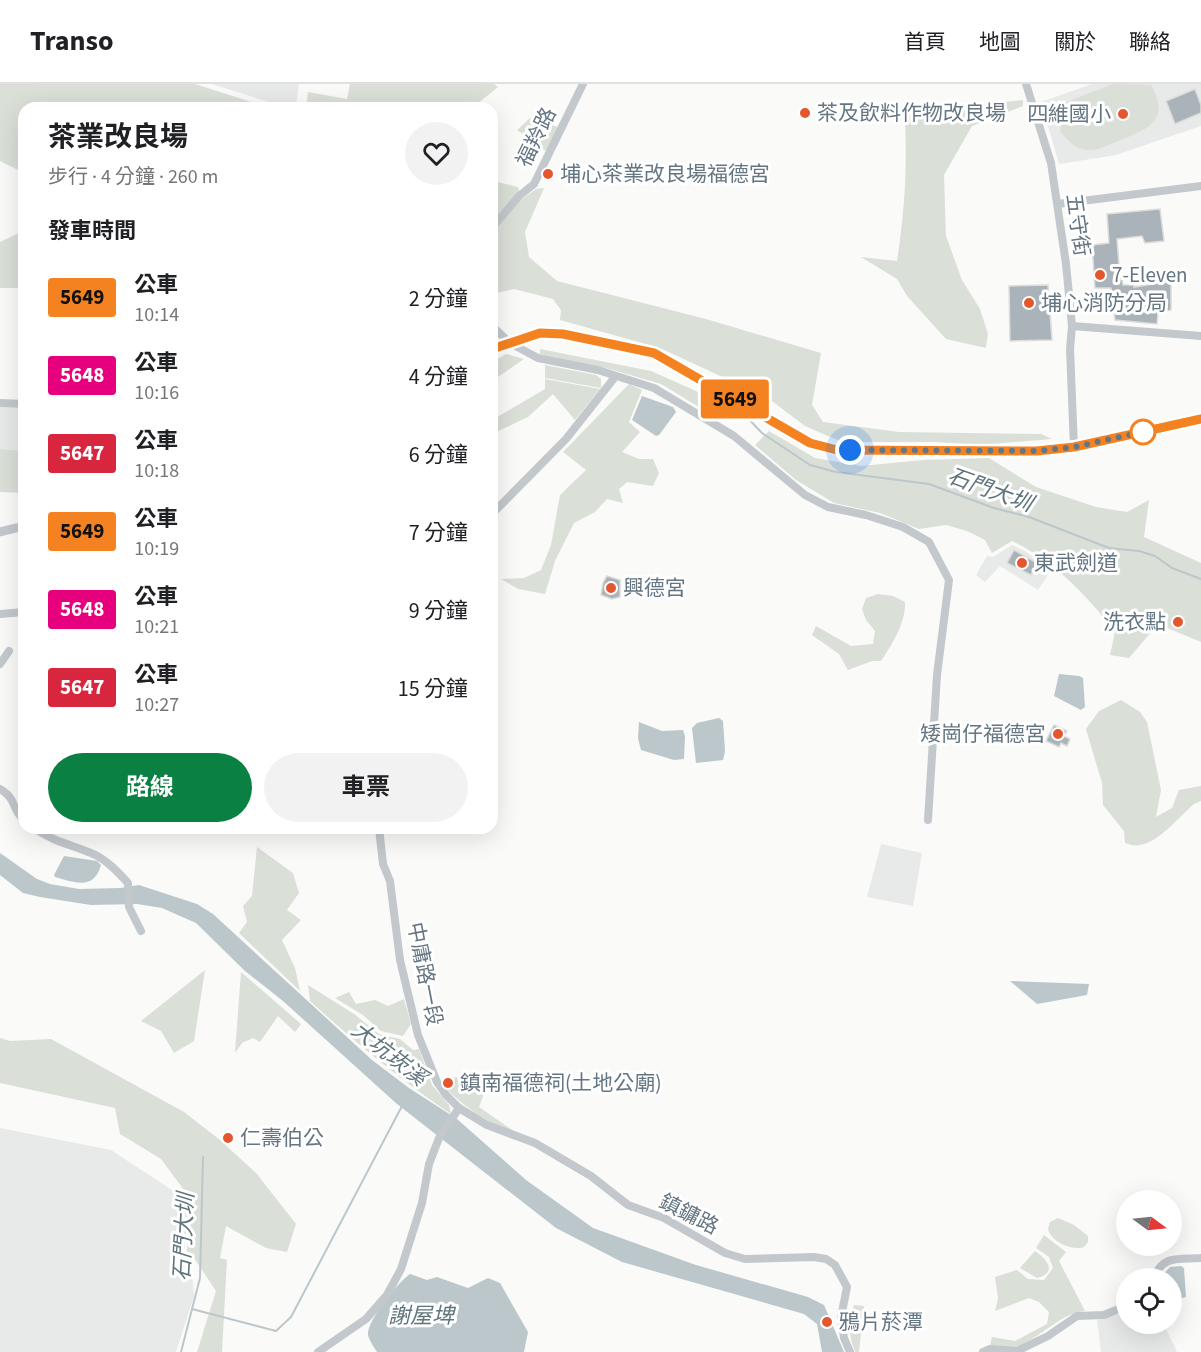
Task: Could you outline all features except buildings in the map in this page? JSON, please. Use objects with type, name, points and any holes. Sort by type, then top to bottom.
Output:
[{"type":"street","name":"福羚路","points":[[498,221],[519,196],[534,184],[583,84]]},
{"type":"street","name":"五守街","points":[[1026,84],[1052,163],[1058,204],[1072,326],[1070,349],[1074,447]]},
{"type":"street","points":[[1058,204],[1201,186]]},
{"type":"street","points":[[1072,326],[1201,336]]},
{"type":"street","points":[[498,332],[510,343],[538,358],[598,370],[654,388],[734,436],[813,500],[828,507],[866,515],[903,527],[929,542],[949,580],[937,675],[928,820]]},
{"type":"street","points":[[498,347],[540,333],[563,334],[654,353],[810,443],[837,450],[1037,451],[1074,447],[1201,419]]},
{"type":"street","points":[[498,508],[566,439],[615,377]]},
{"type":"street","points":[[0,403],[18,404]]},
{"type":"street","points":[[0,532],[18,528]]},
{"type":"street","points":[[0,614],[18,612]]},
{"type":"street","points":[[0,664],[9,651]]},
{"type":"street","points":[[0,789],[12,796],[18,813]]},
{"type":"street","points":[[43,834],[50,839],[91,852],[103,859],[129,883],[129,906],[141,931]]},
{"type":"street","name":"中庸路一段","points":[[380,834],[382,864],[390,881],[400,960],[418,1035],[436,1082],[457,1111]]},
{"type":"street","points":[[318,1352],[366,1319],[391,1287],[401,1269],[423,1203],[429,1164],[439,1138],[457,1111]]},
{"type":"street","name":"鎮鏞路","points":[[457,1111],[535,1143],[591,1176],[628,1205],[664,1218],[692,1236],[725,1252],[745,1259],[826,1259],[836,1265],[847,1287],[841,1317],[844,1338],[850,1352]]},
{"type":"street","points":[[1158,1268],[1166,1260],[1201,1258]]},
{"type":"street","points":[[983,1352],[990,1349],[1017,1351],[1048,1336],[1077,1316],[1104,1315],[1116,1310]]},
{"type":"shaded area","points":[[0,84],[195,84],[251,102],[18,102],[18,170],[0,161]]},
{"type":"shaded area","points":[[212,84],[299,84],[297,102],[268,102]]},
{"type":"shaded area","points":[[350,84],[494,84],[498,87],[479,102],[307,102],[308,92],[347,99]]},
{"type":"shaded area","name":"四維國小","points":[[1092,84],[1201,84],[1201,126],[1116,155],[1059,164],[1041,102]]},
{"type":"shaded area","points":[[1113,84],[1151,85],[1159,107],[1153,122],[1138,133],[1102,148],[1090,150],[1074,145],[1060,131],[1064,114],[1048,118],[1046,110]]},
{"type":"shaded area","points":[[1023,100],[1023,106],[972,126],[944,175],[946,236],[962,280],[980,309],[988,334],[986,348],[946,339],[907,296],[897,279],[861,257],[897,261],[905,184],[904,107],[955,108]]},
{"type":"shaded area","points":[[530,118],[558,127],[546,151],[517,130]]},
{"type":"shaded area","points":[[498,182],[518,187],[522,199],[536,189],[544,188],[525,232],[529,257],[557,281],[706,319],[821,353],[812,405],[823,422],[899,432],[1041,434],[1052,439],[979,445],[936,442],[842,442],[805,426],[768,398],[660,348],[560,320],[561,310],[553,299],[514,289],[498,293]]},
{"type":"shaded area","points":[[18,233],[18,288],[0,288],[0,242]]},
{"type":"shaded area","points":[[540,349],[651,371],[696,391],[725,408],[717,418],[661,384],[606,368],[540,354]]},
{"type":"shaded area","points":[[506,354],[524,359],[498,377],[498,359]]},
{"type":"shaded area","points":[[545,365],[596,375],[601,379],[601,388],[545,378]]},
{"type":"shaded area","points":[[545,379],[600,389],[575,420],[553,394],[528,417],[498,431],[498,416],[545,389]]},
{"type":"shaded area","points":[[629,384],[642,390],[629,422],[640,432],[622,452],[639,459],[653,459],[659,473],[653,486],[627,482],[619,489],[623,503],[607,499],[595,512],[574,523],[555,561],[545,594],[518,589],[501,579],[524,578],[541,570],[551,545],[560,495],[586,470],[563,452]]},
{"type":"shaded area","points":[[0,407],[18,408],[18,450],[0,449]]},
{"type":"shaded area","points":[[769,431],[815,458],[861,466],[923,460],[989,458],[1036,487],[1096,507],[1127,512],[1149,500],[1144,537],[1201,563],[1201,642],[1158,624],[1129,658],[1110,655],[1115,632],[1081,592],[1042,558],[1012,541],[992,553],[985,540],[967,531],[946,525],[919,529],[880,513],[834,503],[796,480],[755,445]]},
{"type":"shaded area","points":[[0,449],[18,450],[18,493],[0,492]]},
{"type":"shaded area","points":[[1012,545],[1025,551],[1051,570],[1038,590],[1000,566],[985,582],[976,575],[987,556],[993,557]]},
{"type":"shaded area","points":[[878,594],[893,596],[905,602],[901,625],[881,661],[872,661],[848,670],[839,654],[812,635],[816,626],[851,646],[873,644],[875,631],[866,620],[862,609],[866,598]]},
{"type":"shaded area","points":[[1121,700],[1140,712],[1147,722],[1161,790],[1156,817],[1172,808],[1179,790],[1201,786],[1201,801],[1194,804],[1162,834],[1144,844],[1125,843],[1124,831],[1103,805],[1102,783],[1086,729],[1099,711]]},
{"type":"shaded area","points":[[881,844],[922,853],[913,906],[867,897]]},
{"type":"shaded area","points":[[257,847],[293,873],[299,893],[287,910],[301,920],[282,940],[295,968],[300,991],[239,933],[247,922],[243,906],[252,896]]},
{"type":"shaded area","points":[[205,970],[194,1041],[174,1053],[161,1031],[141,1021]]},
{"type":"shaded area","points":[[241,972],[301,1024],[295,1032],[278,1016],[260,1042],[253,1038],[242,1043],[235,1053]]},
{"type":"shaded area","points":[[308,985],[354,1014],[379,1034],[400,1039],[413,1050],[419,1049],[432,1085],[449,1105],[451,1114],[378,1060],[310,1001]]},
{"type":"shaded area","points":[[349,992],[356,1004],[375,1000],[388,1006],[404,999],[411,1024],[403,1036],[381,1031],[363,1015],[335,998]]},
{"type":"shaded area","points":[[0,1038],[10,1041],[51,1039],[184,1112],[220,1140],[256,1173],[296,1224],[287,1252],[266,1248],[226,1226],[220,1258],[227,1260],[222,1352],[197,1352],[216,1291],[194,1258],[186,1256],[193,1202],[161,1159],[120,1134],[115,1108],[0,1083]]},
{"type":"shaded area","points":[[455,1077],[488,1082],[479,1107],[521,1136],[480,1116],[445,1088],[452,1088]]},
{"type":"shaded area","points":[[0,1128],[111,1150],[190,1202],[183,1258],[191,1259],[194,1296],[176,1352],[0,1352]]},
{"type":"shaded area","points":[[1058,1218],[1074,1225],[1088,1236],[1088,1242],[1084,1247],[1074,1248],[1053,1238],[1048,1229],[1050,1222]]},
{"type":"shaded area","points":[[1044,1235],[1066,1252],[1059,1261],[1085,1311],[1068,1316],[1019,1346],[990,1346],[992,1337],[1015,1341],[1047,1324],[1049,1312],[1039,1302],[1029,1298],[995,1311],[998,1298],[995,1277],[1017,1270],[1028,1279],[1044,1280],[1053,1268],[1049,1257],[1036,1248]]},
{"type":"shaded area","points":[[1035,1251],[1043,1258],[1049,1269],[1043,1276],[1037,1278],[1020,1268]]},
{"type":"shaded area","points":[[854,1305],[864,1306],[859,1352],[855,1352],[850,1335]]},
{"type":"shaded area","points":[[1116,1315],[1116,1334],[1168,1334],[1177,1352],[1101,1352],[1097,1320]]},
{"type":"water","points":[[642,396],[673,407],[676,412],[659,435],[656,436],[632,420]]},
{"type":"water","points":[[1059,674],[1083,678],[1085,707],[1081,710],[1054,696]]},
{"type":"water","points":[[719,718],[723,721],[725,751],[723,760],[696,763],[692,728],[697,723]]},
{"type":"water","points":[[639,722],[662,731],[683,730],[684,759],[674,760],[641,750],[638,738]]},
{"type":"water","points":[[0,853],[37,879],[50,884],[79,889],[139,885],[197,904],[213,914],[372,1060],[409,1088],[457,1119],[526,1180],[593,1228],[696,1265],[808,1297],[824,1305],[844,1352],[822,1352],[817,1324],[804,1314],[622,1262],[556,1228],[397,1104],[283,1001],[245,971],[196,923],[162,908],[137,904],[91,905],[23,893],[0,875]]},
{"type":"water","points":[[64,856],[97,861],[101,865],[98,873],[89,881],[83,883],[70,881],[54,875]]},
{"type":"water","points":[[1010,981],[1089,984],[1087,995],[1037,1004]]},
{"type":"water","points":[[1170,1267],[1184,1268],[1186,1297],[1182,1298],[1182,1268]]},
{"type":"water","name":"謝屋埤","points":[[410,1274],[427,1280],[437,1277],[468,1288],[488,1278],[500,1283],[528,1332],[524,1352],[377,1352],[368,1335],[372,1321],[384,1302]]},
{"type":"waterway","name":"石門大圳","points":[[743,413],[762,433],[810,465],[836,472],[929,484],[994,508],[1029,517],[1109,548],[1139,551],[1155,556],[1172,568],[1201,579]]},
{"type":"waterway","points":[[192,1309],[276,1331],[291,1317],[402,1106]]},
{"type":"waterway","name":"石門大圳","points":[[181,1352],[200,1278],[203,1157]]},
{"type":"bus line","name":"5649","points":[[498,347],[540,333],[563,334],[654,353],[810,443],[837,450],[1037,451],[1107,441],[1201,419]]},
{"type":"place","name":"茶及飲料作物改良場","points":[[805,113]]},
{"type":"place","name":"四維國小","points":[[1123,114]]},
{"type":"place","name":"埔心茶業改良場福德宮","points":[[548,174]]},
{"type":"place","name":"7-Eleven","points":[[1100,275]]},
{"type":"place","name":"埔心消防分局","points":[[1029,303]]},
{"type":"place","name":"東武劍道","points":[[1022,563]]},
{"type":"place","name":"興德宮","points":[[611,588]]},
{"type":"place","name":"洗衣點","points":[[1178,622]]},
{"type":"place","name":"矮崗仔福德宮","points":[[1058,734]]},
{"type":"place","name":"鎮南福德祠(土地公廟)","points":[[448,1083]]},
{"type":"place","name":"仁壽伯公","points":[[228,1138]]},
{"type":"place","name":"鴉片菸潭","points":[[827,1322]]},
{"type":"route","points":[[850,450],[1037,451],[1074,447],[1143,432]]},
{"type":"water label","name":"大坑崁溪","points":[[389,1054]]}]
